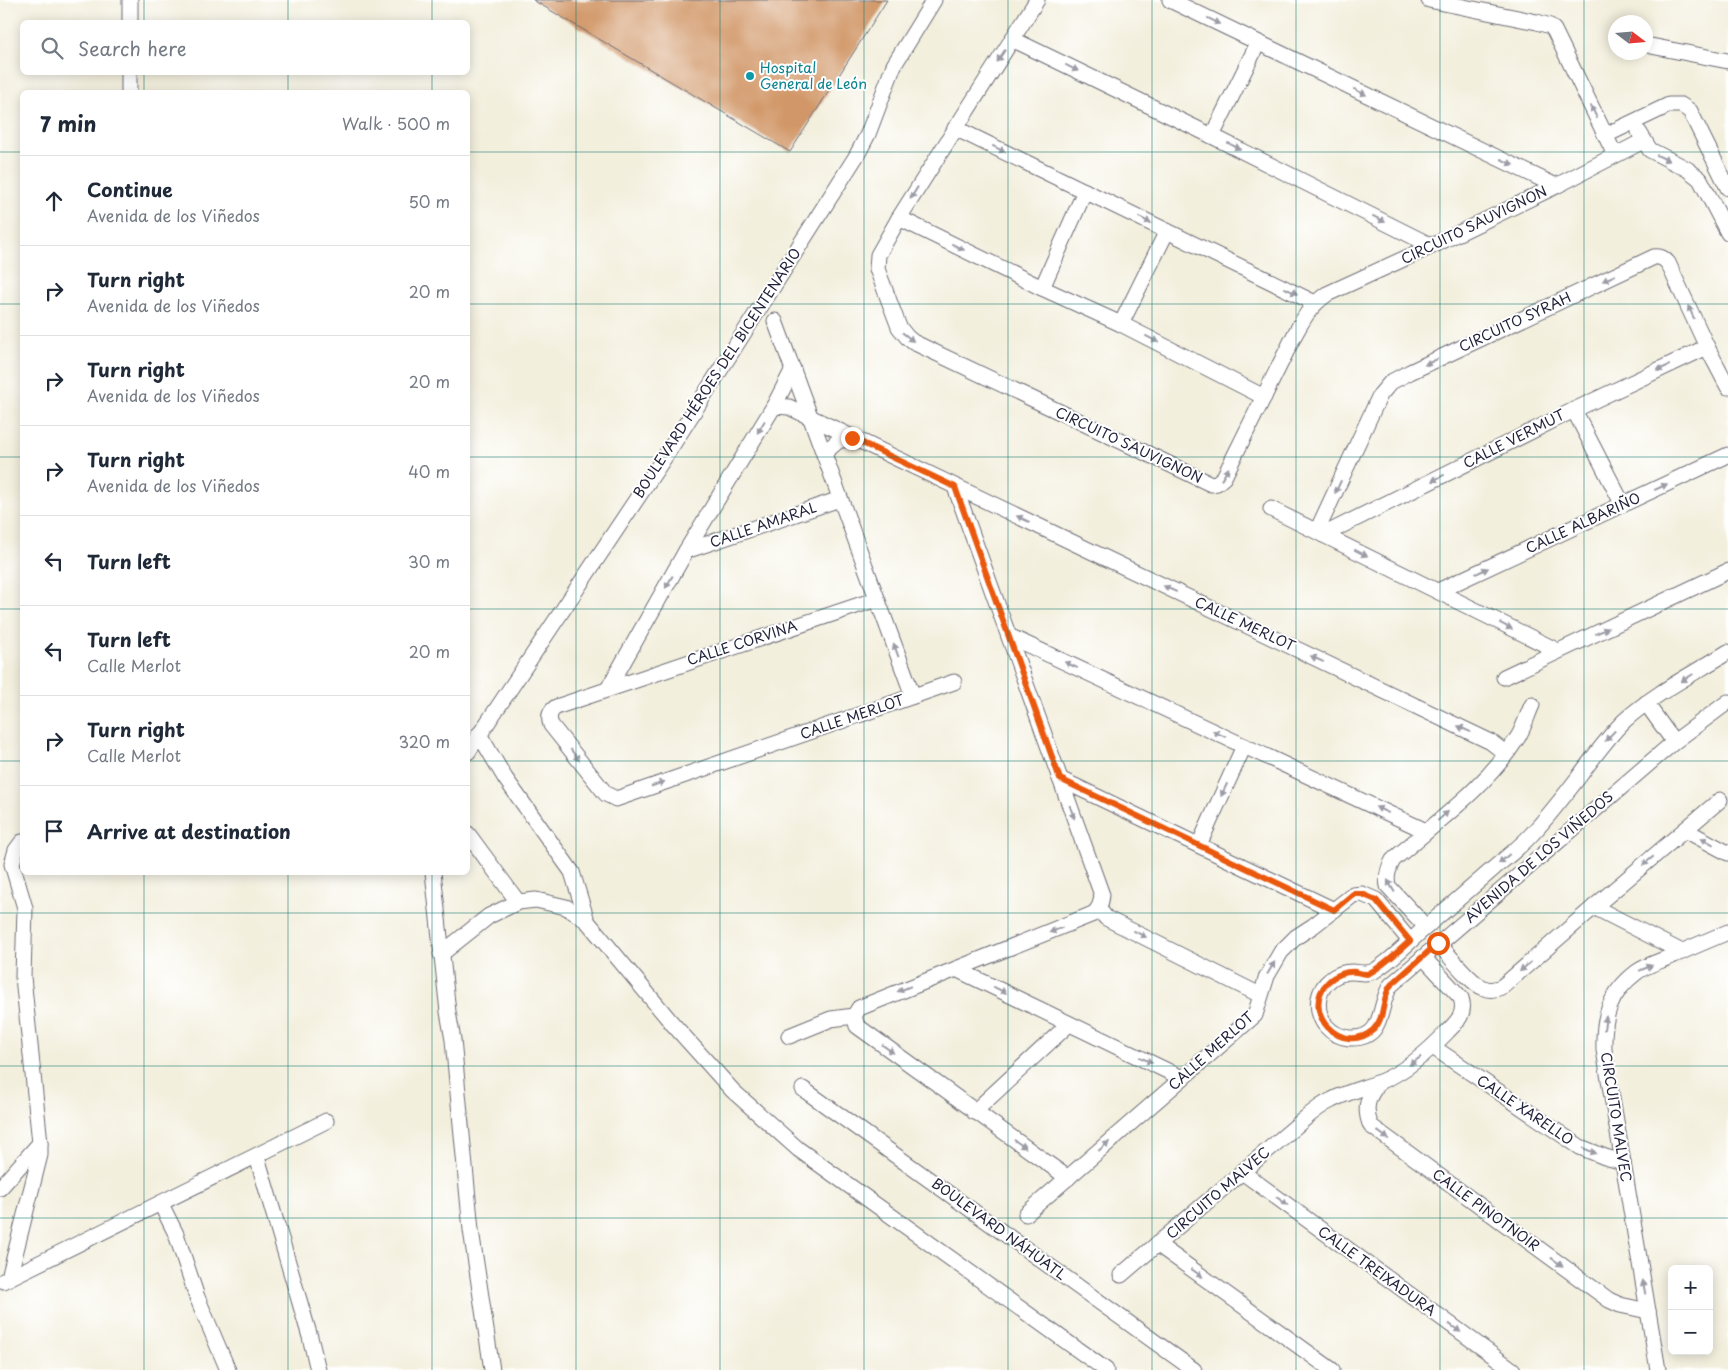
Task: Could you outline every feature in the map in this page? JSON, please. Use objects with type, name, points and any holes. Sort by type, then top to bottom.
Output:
[{"type":"street","points":[[130,0],[130,20]]},
{"type":"street","name":"BOULEVARD HÉROES DEL BICENTENARIO","points":[[470,749],[668,452],[857,155],[868,134],[894,65],[934,0]]},
{"type":"street","name":"CIRCUITO SAUVIGNON","points":[[1037,0],[899,218],[878,255],[876,265],[899,327],[914,342],[1211,484],[1217,483],[1224,477],[1306,314],[1314,303],[1327,294],[1556,186],[1643,141]]},
{"type":"street","points":[[1170,0],[1556,186]]},
{"type":"street","points":[[1429,0],[1550,26],[1554,30],[1615,156]]},
{"type":"street","points":[[1012,39],[1432,246]]},
{"type":"street","points":[[1212,136],[1258,43]]},
{"type":"street","points":[[1653,46],[1728,61]]},
{"type":"street","points":[[129,75],[129,90]]},
{"type":"street","points":[[1606,135],[1669,105],[1685,106],[1690,111],[1728,188]]},
{"type":"street","points":[[1634,121],[1643,141],[1654,154],[1687,169],[1700,179],[1728,233]]},
{"type":"street","points":[[955,128],[1314,303]]},
{"type":"street","points":[[1042,288],[1085,191]]},
{"type":"street","points":[[899,218],[1042,288],[1122,324],[1264,397]]},
{"type":"street","points":[[1122,324],[1167,231]]},
{"type":"street","name":"CIRCUITO SYRAH","points":[[1320,533],[1380,395],[1391,382],[1654,257],[1664,258],[1668,263],[1707,347],[1728,386]]},
{"type":"street","name":"CALLE MERLOT","points":[[549,715],[551,725],[606,794],[616,799],[913,696],[775,321]]},
{"type":"street","name":"CALLE VERMUT","points":[[1320,533],[1707,347]]},
{"type":"street","points":[[608,689],[686,551],[774,406],[793,369]]},
{"type":"street","points":[[774,406],[789,407],[810,418]]},
{"type":"street","points":[[1574,410],[1623,504]]},
{"type":"street","name":"CALLE MERLOT","points":[[810,418],[1491,742],[1505,753]]},
{"type":"street","points":[[824,454],[838,441],[852,438]]},
{"type":"street","name":"CALLE ALBARIÑO","points":[[1438,591],[1728,455]]},
{"type":"street","points":[[789,1036],[831,1020],[854,1016],[859,1008],[1076,922],[1099,909],[1102,896],[955,487]]},
{"type":"street","name":"CALLE AMARAL","points":[[686,551],[840,499]]},
{"type":"street","points":[[966,518],[981,506],[991,504]]},
{"type":"street","points":[[1271,508],[1558,652]]},
{"type":"street","points":[[1504,677],[1728,571]]},
{"type":"street","name":"CALLE CORVINA","points":[[549,715],[556,707],[877,599]]},
{"type":"street","points":[[1009,636],[1426,831]]},
{"type":"street","name":"AVENIDA DE LOS VIÑEDOS","points":[[1728,652],[1646,703],[1624,722],[1606,740],[1552,813],[1529,837],[1374,971],[1366,974],[1345,972],[1329,980],[1320,995],[1318,1003],[1319,1012],[1327,1027],[1334,1033],[1350,1038],[1367,1034],[1374,1029],[1379,1022],[1386,992],[1391,985],[1674,742],[1728,702]]},
{"type":"street","points":[[913,696],[954,682]]},
{"type":"street","points":[[1646,703],[1674,742]]},
{"type":"street","points":[[1426,927],[1388,886],[1387,872],[1393,860],[1481,783],[1518,736],[1532,706]]},
{"type":"street","points":[[479,734],[505,778],[572,872],[587,921]]},
{"type":"street","points":[[1198,845],[1244,746]]},
{"type":"street","points":[[1060,779],[1334,910]]},
{"type":"street","points":[[1438,943],[1478,986],[1488,990],[1503,986],[1720,800]]},
{"type":"street","points":[[1685,830],[1728,853]]},
{"type":"street","points":[[470,837],[518,902]]},
{"type":"street","points":[[5,1280],[40,1155],[23,977],[25,908],[12,864],[16,850],[20,845]]},
{"type":"street","points":[[433,875],[441,954],[453,1040],[471,1230],[492,1370]]},
{"type":"street","name":"CALLE MERLOT","points":[[1026,1214],[1255,1015],[1267,976],[1281,952],[1296,937],[1353,894],[1362,894],[1376,900],[1410,941]]},
{"type":"street","points":[[441,954],[489,916],[518,902],[536,900],[566,907],[587,921],[671,1022],[732,1091],[798,1149],[1106,1370]]},
{"type":"street","points":[[1594,907],[1682,952]]},
{"type":"street","points":[[1099,909],[1106,918],[1260,995]]},
{"type":"street","name":"CIRCUITO MALVEC","points":[[1658,1370],[1604,1050],[1603,1028],[1606,1013],[1612,1001],[1623,985],[1638,971],[1728,932]]},
{"type":"street","name":"CIRCUITO MALVEC","points":[[1121,1275],[1295,1127],[1331,1100],[1382,1081],[1405,1068],[1433,1047],[1460,1018],[1463,1004],[1461,998],[1423,956]]},
{"type":"street","points":[[956,969],[1182,1078]]},
{"type":"street","points":[[854,1016],[857,1026],[1068,1178]]},
{"type":"street","points":[[974,1112],[1069,1024]]},
{"type":"street","name":"CALLE XARELLO","points":[[1433,1047],[1580,1147],[1623,1162]]},
{"type":"street","name":"CALLE PINOTNOIR","points":[[1382,1081],[1372,1090],[1368,1099],[1366,1110],[1370,1126],[1609,1300],[1648,1311]]},
{"type":"street","name":"BOULEVARD NÁHUATL","points":[[803,1088],[1194,1370]]},
{"type":"street","points":[[5,1280],[326,1121]]},
{"type":"street","points":[[0,1188],[40,1143]]},
{"type":"street","points":[[257,1156],[318,1370]]},
{"type":"street","name":"CALLE TREIXADURA","points":[[1242,1172],[1513,1370]]},
{"type":"street","points":[[161,1204],[176,1234],[197,1297],[228,1370]]},
{"type":"street","name":"CIRCUITO MALVEC","points":[[1157,1244],[1332,1370]]},
{"type":"building","name":"Hospital General de León","points":[[533,0],[887,0],[790,152]]},
{"type":"place","name":"Hospital General de León","points":[[750,76]]},
{"type":"route","points":[[852,438],[955,487],[1060,779],[1334,910],[1353,894],[1370,896],[1376,900],[1410,941],[1374,971],[1366,974],[1345,972],[1329,980],[1320,995],[1318,1003],[1322,1020],[1327,1027],[1334,1033],[1350,1038],[1367,1034],[1374,1029],[1382,1013],[1386,992],[1391,985],[1438,943]]}]
